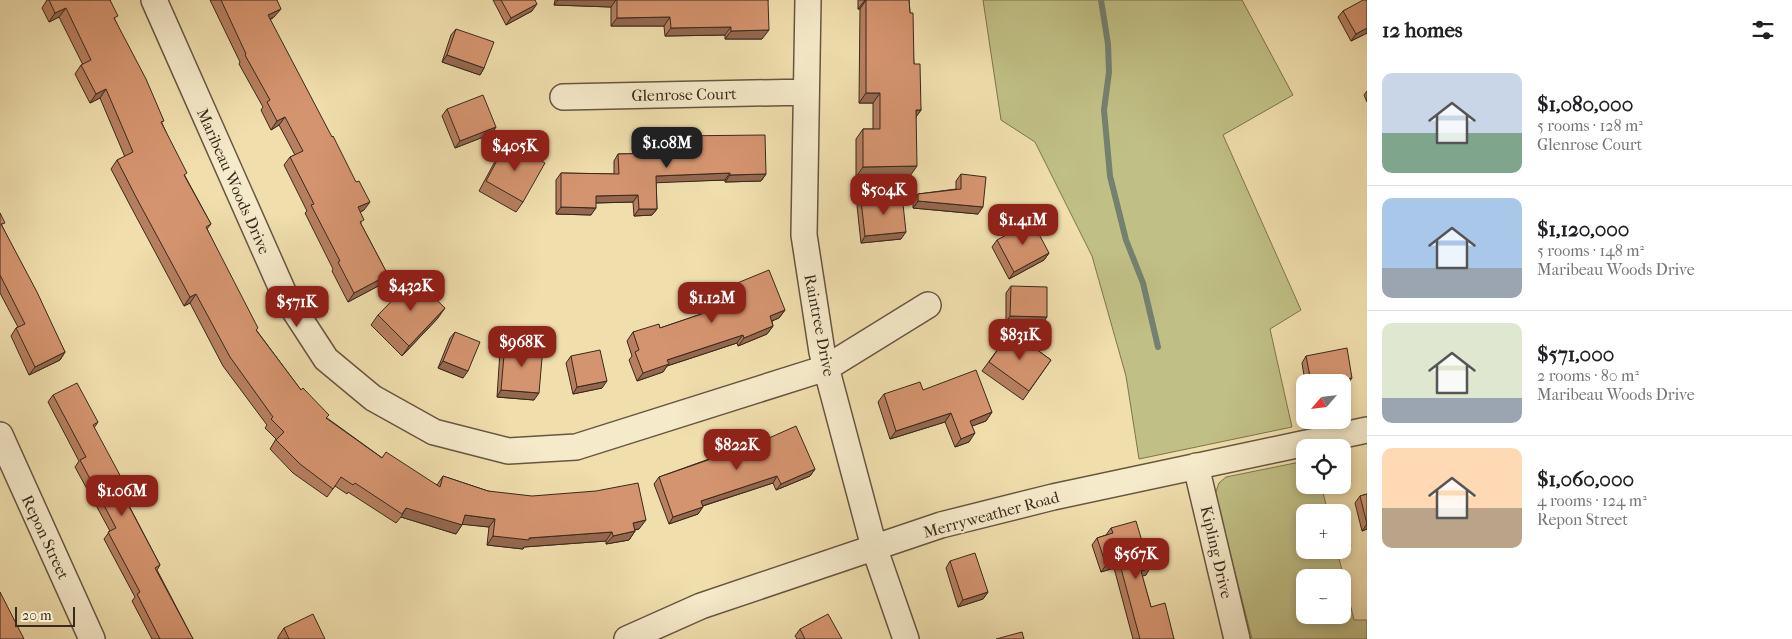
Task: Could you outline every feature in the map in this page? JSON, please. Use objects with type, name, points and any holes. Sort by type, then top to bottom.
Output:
[{"type":"street","name":"Maribeau Woods Drive","points":[[154,0],[284,296],[326,359],[373,398],[434,432],[508,451],[576,447],[826,368],[928,305]]},
{"type":"street","name":"Raintree Drive","points":[[808,0],[804,235],[826,368],[874,547],[906,639]]},
{"type":"street","name":"Glenrose Court","points":[[562,97],[806,92]]},
{"type":"street","name":"Merryweather Road","points":[[627,639],[701,606],[941,525],[1006,508],[1367,430]]},
{"type":"street","name":"Repon Street","points":[[0,435],[9,480],[92,639]]},
{"type":"street","name":"Kipling Drive","points":[[1196,466],[1237,639]]},
{"type":"shaded area","points":[[983,0],[1242,0],[1293,95],[1223,135],[1301,310],[1270,329],[1292,427],[1139,459],[1126,376],[1092,256],[1035,142],[1001,120]]},
{"type":"shaded area","points":[[1296,463],[1296,494],[1323,494],[1326,504],[1296,504],[1296,559],[1339,559],[1342,569],[1296,569],[1296,624],[1351,624],[1351,608],[1354,620],[1367,620],[1367,639],[1252,639],[1215,494],[1219,483],[1226,477]]},
{"type":"building","points":[[49,0],[110,0],[118,16],[114,18],[146,79],[164,121],[161,122],[187,173],[184,175],[211,224],[206,227],[258,328],[256,330],[301,390],[303,388],[329,415],[326,418],[382,458],[386,452],[440,487],[443,476],[488,491],[532,496],[596,491],[638,483],[646,520],[633,523],[635,531],[613,536],[612,532],[529,538],[529,540],[493,536],[495,519],[465,515],[462,525],[406,508],[402,514],[355,483],[353,485],[341,477],[333,489],[300,464],[276,440],[284,432],[271,419],[273,417],[230,357],[196,294],[190,297],[117,160],[133,152],[106,89],[96,94],[81,65],[91,60],[66,8],[55,13]]},
{"type":"building","points":[[221,0],[277,0],[281,9],[268,15],[356,182],[359,181],[370,202],[358,207],[364,220],[360,222],[388,275],[354,293],[311,205],[314,204],[290,157],[303,151],[285,117],[277,121],[267,102],[270,100],[245,55]]},
{"type":"building","points":[[501,0],[535,0],[537,4],[511,18]]},
{"type":"building","points":[[617,0],[768,0],[769,30],[731,31],[731,27],[671,28],[670,17],[617,18]]},
{"type":"building","points":[[866,0],[909,0],[910,13],[913,13],[914,64],[920,64],[921,110],[916,110],[917,166],[863,167],[863,129],[880,129],[880,93],[866,93]]},
{"type":"building","points":[[1363,0],[1367,0],[1367,28],[1356,34],[1343,11]]},
{"type":"building","points":[[456,29],[494,42],[484,68],[447,55]]},
{"type":"building","points":[[483,95],[496,127],[460,141],[447,109]]},
{"type":"building","points":[[765,135],[766,174],[730,175],[730,173],[656,176],[657,209],[639,209],[638,195],[596,196],[596,208],[561,207],[561,173],[619,174],[618,154],[671,153],[671,136]]},
{"type":"building","points":[[507,142],[545,163],[523,202],[486,181]]},
{"type":"building","points":[[961,174],[986,177],[983,207],[918,201],[918,194],[961,189]]},
{"type":"building","points":[[902,195],[906,232],[865,236],[861,200]]},
{"type":"building","points":[[0,213],[5,223],[1,224],[37,292],[65,352],[35,367],[16,328],[25,324],[0,275]]},
{"type":"building","points":[[1032,221],[1049,253],[1014,272],[997,240]]},
{"type":"building","points":[[769,270],[785,310],[770,316],[773,326],[744,338],[743,335],[667,360],[669,364],[643,373],[635,352],[639,350],[633,332],[659,324],[660,328],[737,302],[730,286]]},
{"type":"building","points":[[414,278],[445,308],[409,346],[378,315]]},
{"type":"building","points":[[1011,286],[1047,287],[1047,317],[1010,316]]},
{"type":"building","points":[[1011,331],[1051,360],[1029,391],[989,362]]},
{"type":"building","points":[[455,332],[480,342],[468,371],[443,361]]},
{"type":"building","points":[[505,344],[543,347],[539,393],[501,390]]},
{"type":"building","points":[[1347,348],[1352,378],[1351,374],[1309,374],[1306,356]]},
{"type":"building","points":[[600,350],[607,381],[577,387],[571,356]]},
{"type":"building","points":[[976,370],[992,412],[970,421],[975,433],[961,439],[951,413],[896,431],[884,394],[920,382],[923,390]]},
{"type":"building","points":[[77,383],[98,422],[93,425],[129,492],[123,495],[160,565],[155,568],[193,639],[160,639],[137,594],[140,592],[108,532],[116,528],[80,460],[86,457],[53,395]]},
{"type":"building","points":[[796,426],[815,469],[781,484],[777,476],[701,501],[703,507],[673,517],[659,477],[742,447],[742,450]]},
{"type":"building","points":[[1367,494],[1367,524],[1360,496]]},
{"type":"building","points":[[1136,521],[1150,568],[1141,571],[1151,607],[1165,603],[1174,639],[1140,639],[1119,561],[1106,565],[1097,538],[1113,533],[1111,528]]},
{"type":"building","points":[[975,553],[988,592],[963,600],[950,561]]},
{"type":"building","points":[[0,592],[24,639],[0,639]]},
{"type":"building","points":[[313,614],[325,639],[289,639],[284,628]]},
{"type":"building","points":[[828,614],[842,639],[805,639],[800,629]]},
{"type":"building","points":[[1022,632],[1024,639],[996,639]]},
{"type":"waterway","points":[[1101,0],[1108,44],[1109,72],[1104,110],[1110,176],[1126,240],[1143,283],[1158,347]]}]
